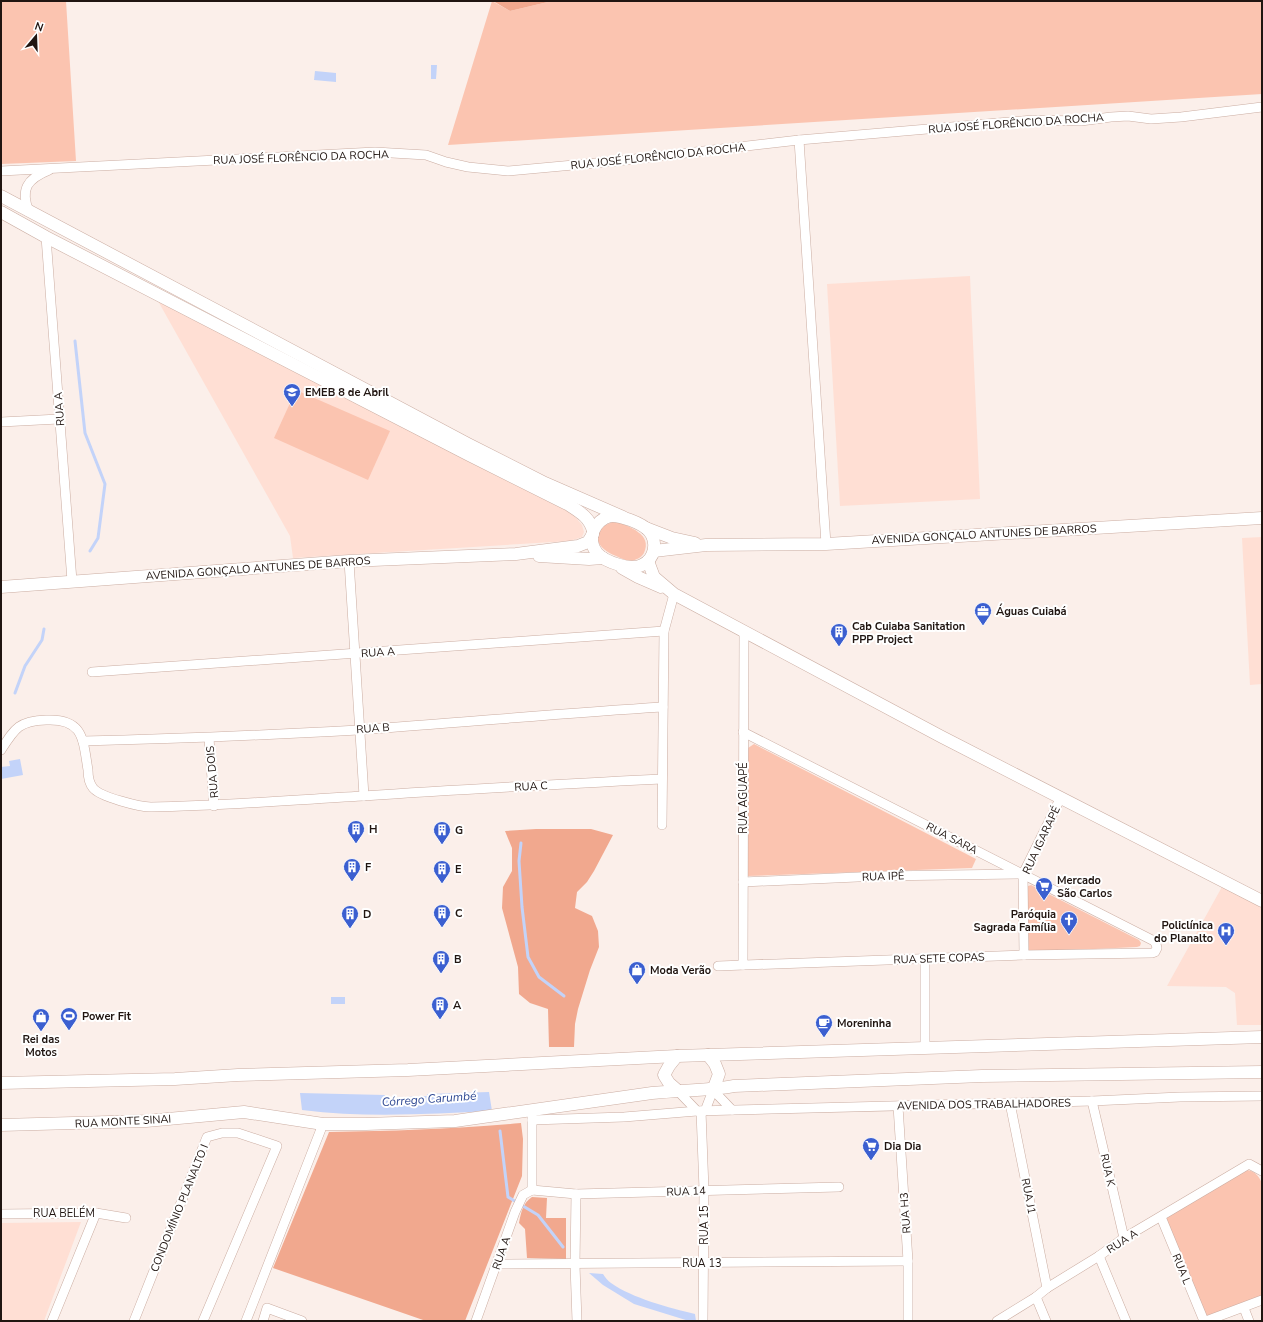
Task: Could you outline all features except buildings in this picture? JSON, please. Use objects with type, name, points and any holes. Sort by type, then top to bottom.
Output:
[{"type":"main road","points":[[1,196],[475,447],[545,483],[646,528],[653,539],[651,556],[654,577],[671,592]]},
{"type":"main road","points":[[1,212],[46,237],[569,505],[588,519],[593,532]]},
{"type":"main road","points":[[624,517],[614,516],[605,518],[598,523],[593,532],[592,541],[598,553],[603,558],[627,567],[641,566],[651,556]]},
{"type":"main road","name":"AVENIDA GONÇALO ANTUNES DE BARROS","points":[[651,556],[706,545],[826,544],[1262,518]]},
{"type":"main road","name":"AVENIDA GONÇALO ANTUNES DE BARROS","points":[[646,528],[672,538],[706,545]]},
{"type":"main road","name":"AVENIDA GONÇALO ANTUNES DE BARROS","points":[[1,587],[349,561],[516,554],[578,546],[588,542],[593,532]]},
{"type":"main road","name":"AVENIDA GONÇALO ANTUNES DE BARROS","points":[[516,554],[589,559],[603,558]]},
{"type":"main road","points":[[617,563],[630,574],[671,592],[942,737],[1262,901]]},
{"type":"main road","points":[[1,1083],[175,1079],[238,1075],[408,1070],[677,1056],[1262,1037]]},
{"type":"main road","points":[[708,1055],[715,1064],[719,1074],[713,1090]]},
{"type":"main road","points":[[677,1056],[664,1075],[669,1083],[677,1090],[713,1090],[734,1086],[982,1076],[1262,1072]]},
{"type":"main road","name":"RUA MONTE SINAI","points":[[1,1125],[146,1121],[244,1112],[323,1124],[454,1121],[532,1115],[677,1090]]},
{"type":"street","name":"RUA JOSÉ FLORÊNCIO DA ROCHA","points":[[1,171],[375,152],[426,155],[446,162],[468,167],[508,171],[617,161],[798,140],[1032,120],[1081,121],[1128,116],[1151,119],[1181,117],[1262,107]]},
{"type":"street","points":[[798,140],[826,544]]},
{"type":"street","name":"RUA JOSÉ FLORÊNCIO DA ROCHA","points":[[29,212],[24,196],[27,186],[39,174],[54,168]]},
{"type":"street","name":"RUA A","points":[[46,237],[72,581]]},
{"type":"street","points":[[1,422],[59,419]]},
{"type":"street","points":[[349,561],[364,796]]},
{"type":"street","points":[[662,825],[664,631],[671,592]]},
{"type":"street","name":"RUA A","points":[[92,672],[664,631]]},
{"type":"street","name":"RUA AGUAPÉ","points":[[743,965],[744,631]]},
{"type":"street","name":"RUA B","points":[[83,741],[209,738],[360,730],[663,707]]},
{"type":"street","points":[[1,750],[18,727],[25,723],[34,721],[66,721],[73,725],[79,732],[83,741]]},
{"type":"street","name":"RUA SARA","points":[[743,732],[1023,874],[1154,942],[1157,946]]},
{"type":"street","name":"RUA DOIS","points":[[209,738],[214,806]]},
{"type":"street","name":"RUA C","points":[[83,741],[89,779],[93,788],[112,798],[147,807],[214,806],[662,779]]},
{"type":"street","name":"RUA IGARAPÉ","points":[[1024,955],[1023,874],[1061,797]]},
{"type":"street","name":"RUA IPÊ","points":[[743,882],[880,876],[1023,874]]},
{"type":"street","name":"RUA SETE COPAS","points":[[718,966],[925,958],[1152,952],[1156,951],[1157,946]]},
{"type":"street","points":[[925,958],[925,1047]]},
{"type":"street","points":[[677,1090],[701,1111]]},
{"type":"street","points":[[713,1090],[732,1110]]},
{"type":"street","name":"RUA 15","points":[[703,1318],[704,1190],[701,1111],[713,1090]]},
{"type":"street","name":"AVENIDA DOS TRABALHADORES","points":[[532,1115],[624,1117],[701,1111],[1262,1096]]},
{"type":"street","name":"RUA K","points":[[1092,1101],[1124,1238]]},
{"type":"street","name":"RUA J1","points":[[1010,1103],[1047,1288]]},
{"type":"street","name":"RUA H3","points":[[898,1106],[908,1261],[908,1321]]},
{"type":"street","points":[[532,1115],[532,1190]]},
{"type":"street","points":[[246,1321],[323,1124]]},
{"type":"street","name":"CONDOMÍNIO PLANALTO I","points":[[134,1321],[208,1137],[238,1133],[277,1146],[203,1321]]},
{"type":"street","name":"RUA A","points":[[997,1321],[1099,1256],[1124,1238],[1249,1164],[1262,1171]]},
{"type":"street","name":"RUA 14","points":[[532,1190],[576,1194],[839,1187]]},
{"type":"street","name":"RUA A","points":[[476,1321],[515,1212],[523,1195],[532,1190]]},
{"type":"street","points":[[576,1194],[575,1264],[577,1321]]},
{"type":"street","points":[[52,1321],[96,1213]]},
{"type":"street","name":"RUA BELÉM","points":[[1,1214],[96,1213],[126,1218]]},
{"type":"street","name":"RUA L","points":[[1161,1217],[1205,1321]]},
{"type":"street","points":[[1099,1256],[1126,1321]]},
{"type":"street","name":"RUA 13","points":[[497,1264],[908,1261]]},
{"type":"street","points":[[1036,1297],[1046,1321]]},
{"type":"street","points":[[1205,1321],[1244,1308],[1262,1300]]},
{"type":"street","points":[[263,1321],[267,1308],[302,1321]]},
{"type":"street","points":[[1244,1308],[1250,1321]]},
{"type":"shaded area","points":[[1,1],[66,1],[76,161],[1,164]]},
{"type":"shaded area","points":[[492,1],[510,11],[552,1],[1262,1],[1262,94],[448,145]]},
{"type":"shaded area","points":[[493,1],[552,1],[510,11]]},
{"type":"shaded area","points":[[970,276],[980,499],[840,506],[827,284]]},
{"type":"shaded area","name":"EMEB 8 de Abril","points":[[158,301],[573,514],[582,525],[584,532],[582,537],[570,541],[293,558],[290,536]]},
{"type":"shaded area","points":[[296,390],[390,431],[368,480],[274,438]]},
{"type":"shaded area","points":[[616,521],[633,529],[643,536],[646,546],[644,553],[638,558],[631,561],[624,559],[608,552],[602,548],[599,543],[597,538],[601,528]]},
{"type":"shaded area","points":[[1262,537],[1262,684],[1250,685],[1242,538]]},
{"type":"shaded area","points":[[754,744],[976,859],[972,868],[747,876],[748,748]]},
{"type":"shaded area","points":[[536,829],[591,829],[613,835],[594,871],[587,882],[577,892],[575,908],[592,916],[598,931],[599,947],[578,1009],[575,1024],[574,1047],[549,1047],[548,1009],[530,1003],[519,994],[518,967],[502,908],[503,887],[512,871],[512,848],[505,831]]},
{"type":"shaded area","points":[[1031,885],[1139,940],[1141,943],[1140,946],[1029,952],[1025,894],[1028,886]]},
{"type":"shaded area","name":"Policlínica do Planalto","points":[[1223,885],[1262,905],[1262,1025],[1237,1025],[1235,993],[1226,987],[1167,986]]},
{"type":"shaded area","points":[[521,1123],[523,1139],[522,1176],[465,1321],[426,1321],[273,1268],[329,1132],[473,1127]]},
{"type":"shaded area","points":[[1246,1170],[1252,1171],[1256,1174],[1262,1183],[1262,1297],[1206,1318],[1166,1218]]},
{"type":"shaded area","points":[[532,1197],[547,1198],[546,1218],[566,1218],[566,1259],[527,1258],[525,1229],[519,1223],[526,1202]]},
{"type":"shaded area","points":[[81,1222],[44,1321],[1,1321],[1,1223]]},
{"type":"water","points":[[431,65],[437,65],[436,79],[431,79]]},
{"type":"water","points":[[315,71],[336,73],[336,82],[314,80]]},
{"type":"water","points":[[20,759],[23,775],[1,779],[1,767],[10,766],[9,761]]},
{"type":"water","points":[[331,997],[345,997],[345,1004],[331,1004]]},
{"type":"water","points":[[489,1092],[492,1111],[397,1115],[349,1114],[302,1110],[300,1093],[385,1095],[386,1098],[427,1096],[427,1094]]},
{"type":"water","points":[[589,1273],[603,1274],[611,1283],[640,1298],[663,1306],[695,1314],[696,1321],[689,1321],[634,1304],[603,1285]]},
{"type":"waterway","name":"Córrego Carumbé","points":[[75,341],[85,433],[105,484],[98,538],[90,551]]},
{"type":"waterway","name":"Córrego Carumbé","points":[[15,693],[25,666],[42,640],[44,629]]},
{"type":"waterway","points":[[521,843],[519,861],[522,907],[528,957],[539,977],[564,996]]},
{"type":"waterway","name":"Córrego Carumbé","points":[[500,1131],[508,1197],[538,1215],[563,1247]]},
{"type":"place","name":"EMEB 8 de Abril","points":[[292,407]]},
{"type":"place","name":"Águas Cuiabá","points":[[983,626]]},
{"type":"place","name":"Cab Cuiaba Sanitation PPP Project","points":[[839,647]]},
{"type":"place","name":"H","points":[[356,844]]},
{"type":"place","name":"G","points":[[442,845]]},
{"type":"place","name":"F","points":[[352,882]]},
{"type":"place","name":"E","points":[[442,884]]},
{"type":"place","name":"Mercado São Carlos","points":[[1044,901]]},
{"type":"place","name":"C","points":[[442,928]]},
{"type":"place","name":"D","points":[[350,929]]},
{"type":"place","name":"Paróquia Sagrada Família","points":[[1069,935]]},
{"type":"place","name":"Policlínica do Planalto","points":[[1226,946]]},
{"type":"place","name":"B","points":[[441,974]]},
{"type":"place","name":"Moda Verão","points":[[637,985]]},
{"type":"place","name":"A","points":[[440,1020]]},
{"type":"place","name":"Power Fit","points":[[69,1031]]},
{"type":"place","name":"Rei das Motos","points":[[41,1032]]},
{"type":"place","name":"Moreninha","points":[[824,1038]]},
{"type":"place","name":"Dia Dia","points":[[871,1161]]}]
